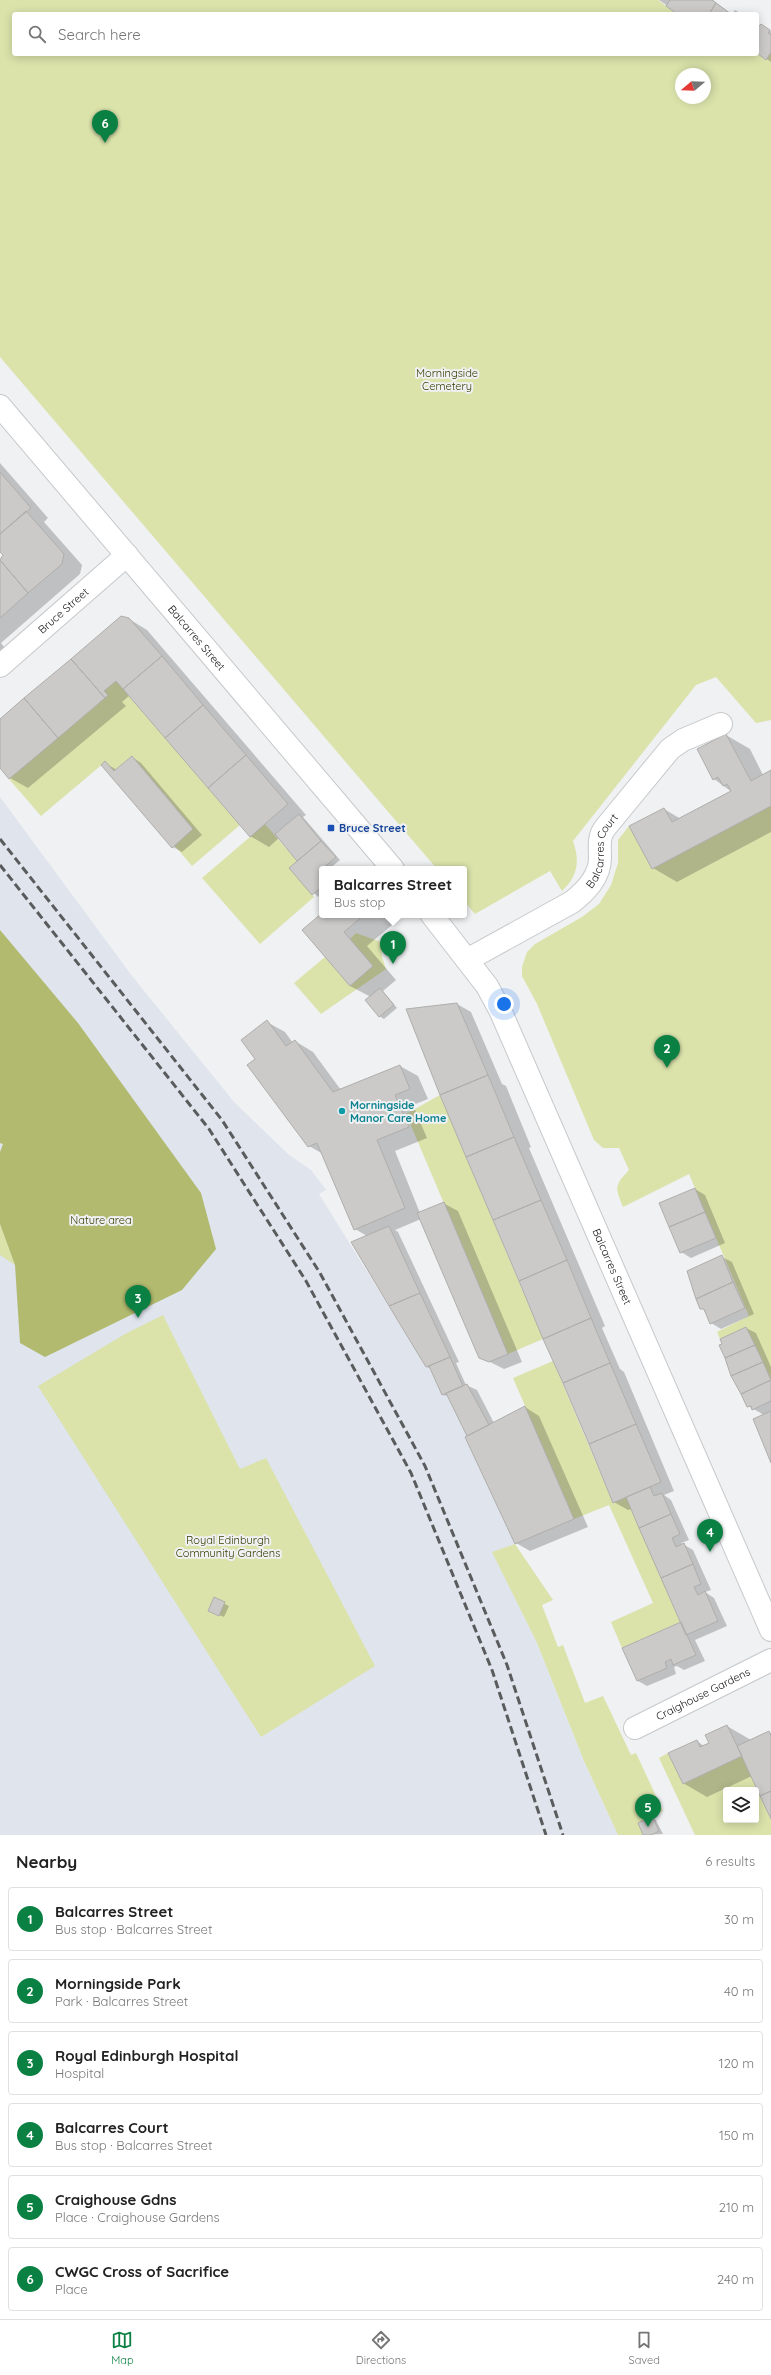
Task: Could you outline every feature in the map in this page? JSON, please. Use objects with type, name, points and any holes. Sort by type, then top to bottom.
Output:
[{"type":"street","name":"Balcarres Street","points":[[0,406],[390,866]]},
{"type":"street","name":"Bruce Street","points":[[0,666],[127,555]]},
{"type":"street","name":"Balcarres Court","points":[[467,960],[572,902],[586,892],[597,872],[600,861],[600,838],[605,828],[670,749],[683,740],[721,724]]},
{"type":"street","name":"Balcarres Street","points":[[434,918],[487,986],[500,1010],[771,1630]]},
{"type":"street","name":"Craighouse Gardens","points":[[635,1728],[771,1660]]},
{"type":"shaded area","points":[[0,797],[132,976],[234,1102],[289,1155],[311,1170],[326,1190],[319,1194],[426,1367],[429,1366],[442,1395],[446,1393],[467,1436],[465,1437],[515,1544],[493,1553],[537,1643],[584,1761],[618,1835],[0,1835]]},
{"type":"green space","name":"Morningside Cemetery","points":[[0,0],[658,0],[674,12],[12,12],[12,56],[759,56],[759,55],[766,60],[771,52],[771,720],[756,723],[716,677],[696,685],[573,841],[577,862],[576,868],[571,880],[562,891],[550,871],[475,914],[467,905],[467,866],[434,866],[0,357]]},
{"type":"green space","points":[[116,681],[240,825],[192,866],[174,845],[193,829],[132,756],[114,771],[105,762],[41,816],[9,779],[108,695],[104,691]]},
{"type":"green space","points":[[771,806],[771,1381],[746,1327],[720,1339],[717,1332],[749,1316],[689,1174],[623,1207],[618,1195],[617,1187],[618,1183],[629,1170],[619,1148],[603,1148],[594,1140],[537,1004],[522,976],[522,967],[527,952],[535,944],[582,917],[599,904],[611,885],[618,863],[618,840],[629,826],[652,869]]},
{"type":"green space","points":[[265,824],[297,861],[290,868],[314,897],[260,944],[202,878]]},
{"type":"green space","name":"Nature area","points":[[0,930],[78,1023],[201,1193],[216,1249],[182,1290],[45,1357],[20,1343],[15,1265],[0,1224],[0,1152],[3,1144],[0,1143]]},
{"type":"green space","points":[[356,933],[381,942],[382,957],[386,969],[321,1014],[294,983],[325,957],[350,986],[373,966],[350,939]]},
{"type":"green space","points":[[440,1095],[543,1339],[508,1354],[406,1114]]},
{"type":"green space","points":[[0,1224],[15,1265],[0,1255]]},
{"type":"green space","name":"Royal Edinburgh Community Gardens","points":[[163,1315],[240,1469],[266,1458],[375,1666],[261,1737],[38,1386],[125,1334]]},
{"type":"green space","points":[[553,1361],[613,1503],[626,1497],[681,1622],[622,1648],[611,1622],[653,1603],[609,1505],[574,1519],[513,1378]]},
{"type":"green space","points":[[515,1544],[553,1600],[542,1605],[558,1647],[563,1645],[585,1703],[603,1696],[631,1755],[636,1753],[663,1811],[638,1823],[643,1835],[618,1835],[584,1761],[537,1643],[492,1552]]},
{"type":"green space","points":[[668,1753],[683,1784],[742,1756],[756,1787],[723,1787],[723,1823],[759,1823],[759,1793],[771,1819],[771,1835],[695,1835],[659,1758]]},
{"type":"building","points":[[670,0],[712,0],[716,3],[710,12],[674,12],[666,6]]},
{"type":"building","points":[[716,3],[728,12],[710,12]]},
{"type":"building","points":[[761,24],[770,30],[768,33],[771,35],[771,52],[766,60],[759,55],[759,26]]},
{"type":"building","points":[[0,472],[31,508],[0,534]]},
{"type":"building","points":[[26,511],[64,554],[62,564],[28,593],[0,560],[3,555],[0,552],[0,534]]},
{"type":"building","points":[[0,560],[28,593],[0,618]]},
{"type":"building","points":[[121,616],[129,618],[162,656],[123,689],[116,681],[104,691],[108,695],[105,698],[71,659]]},
{"type":"building","points":[[162,656],[203,705],[165,738],[123,689]]},
{"type":"building","points":[[71,659],[105,698],[58,738],[24,698]]},
{"type":"building","points":[[24,698],[58,738],[9,779],[0,768],[0,719]]},
{"type":"building","points":[[203,705],[246,755],[208,788],[165,738]]},
{"type":"building","points":[[726,734],[751,781],[771,770],[771,806],[652,869],[629,826],[664,808],[672,822],[731,791],[727,784],[723,786],[718,777],[713,780],[697,749]]},
{"type":"building","points":[[246,755],[288,804],[250,837],[208,788]]},
{"type":"building","points":[[132,756],[193,829],[172,848],[101,765],[105,761],[114,771]]},
{"type":"building","points":[[299,814],[321,841],[297,861],[275,834]]},
{"type":"building","points":[[321,841],[336,857],[326,866],[319,866],[319,889],[312,895],[289,868]]},
{"type":"building","points":[[319,916],[319,918],[360,918],[344,932],[373,966],[350,986],[302,930]]},
{"type":"building","points":[[380,988],[394,1005],[379,1017],[365,1000]]},
{"type":"building","points":[[457,1003],[488,1075],[440,1095],[406,1009]]},
{"type":"building","name":"Morningside Manor Care Home","points":[[267,1020],[286,1046],[295,1040],[333,1092],[400,1065],[410,1089],[395,1095],[409,1127],[377,1140],[405,1208],[354,1230],[317,1143],[308,1147],[247,1065],[255,1059],[241,1040]]},
{"type":"building","points":[[488,1075],[514,1137],[466,1157],[440,1095]]},
{"type":"building","points":[[514,1137],[541,1200],[493,1220],[466,1157]]},
{"type":"building","points":[[695,1188],[705,1212],[669,1227],[659,1203]]},
{"type":"building","points":[[541,1200],[567,1260],[519,1281],[493,1220]]},
{"type":"building","points":[[444,1202],[508,1354],[489,1362],[479,1358],[417,1213]]},
{"type":"building","points":[[705,1212],[716,1238],[680,1253],[669,1227]]},
{"type":"building","points":[[389,1226],[420,1293],[389,1306],[351,1242]]},
{"type":"building","points":[[722,1255],[733,1282],[696,1299],[687,1271]]},
{"type":"building","points":[[567,1260],[591,1318],[543,1339],[519,1281]]},
{"type":"building","points":[[733,1282],[745,1308],[710,1324],[704,1309],[700,1309],[696,1299]]},
{"type":"building","points":[[420,1293],[450,1357],[426,1367],[389,1306]]},
{"type":"building","points":[[591,1318],[610,1363],[563,1383],[543,1339]]},
{"type":"building","points":[[746,1327],[755,1345],[725,1358],[719,1345],[722,1344],[720,1339]]},
{"type":"building","points":[[755,1345],[763,1362],[731,1376],[725,1358]]},
{"type":"building","points":[[450,1357],[463,1386],[442,1395],[429,1366]]},
{"type":"building","points":[[763,1362],[771,1380],[741,1394],[731,1376]]},
{"type":"building","points":[[610,1363],[636,1424],[589,1444],[563,1383]]},
{"type":"building","points":[[771,1380],[771,1401],[752,1410],[751,1406],[747,1407],[741,1394]]},
{"type":"building","points":[[467,1384],[489,1425],[467,1436],[446,1393]]},
{"type":"building","points":[[525,1406],[574,1519],[515,1544],[465,1437]]},
{"type":"building","points":[[771,1411],[771,1463],[753,1419]]},
{"type":"building","points":[[636,1424],[661,1482],[613,1503],[589,1444]]},
{"type":"building","points":[[650,1487],[654,1496],[662,1493],[671,1514],[639,1528],[626,1497]]},
{"type":"building","points":[[671,1514],[680,1534],[672,1538],[676,1547],[684,1543],[693,1564],[661,1578],[639,1528]]},
{"type":"building","points":[[693,1564],[701,1584],[694,1587],[698,1595],[705,1591],[718,1621],[686,1635],[661,1578]]},
{"type":"building","points":[[214,1597],[225,1602],[219,1616],[208,1611]]},
{"type":"building","points":[[681,1622],[696,1655],[673,1665],[671,1659],[665,1662],[667,1668],[637,1681],[622,1648]]},
{"type":"building","points":[[727,1725],[742,1756],[683,1784],[668,1753],[697,1740],[700,1747],[709,1743],[705,1735]]},
{"type":"building","points":[[769,1731],[771,1736],[771,1791],[760,1796],[759,1787],[756,1787],[737,1746]]},
{"type":"building","points":[[771,1791],[771,1819],[760,1796]]},
{"type":"building","points":[[652,1816],[659,1831],[651,1835],[643,1835],[638,1823]]},
{"type":"railway","points":[[0,839],[222,1120],[320,1273],[425,1466],[507,1665],[563,1835]]},
{"type":"railway","points":[[0,865],[209,1129],[306,1281],[411,1473],[492,1670],[546,1835]]},
{"type":"place","name":"CWGC Cross of Sacrifice","points":[[105,143]]},
{"type":"place","name":"Bruce Street","points":[[331,828]]},
{"type":"place","name":"Balcarres Street","points":[[393,964]]},
{"type":"place","name":"Morningside Park","points":[[667,1068]]},
{"type":"place","name":"Morningside Manor Care Home","points":[[342,1111]]},
{"type":"place","name":"Royal Edinburgh Hospital","points":[[138,1318]]},
{"type":"place","name":"Balcarres Court","points":[[710,1552]]},
{"type":"place","name":"Craighouse Gdns","points":[[648,1827]]}]
